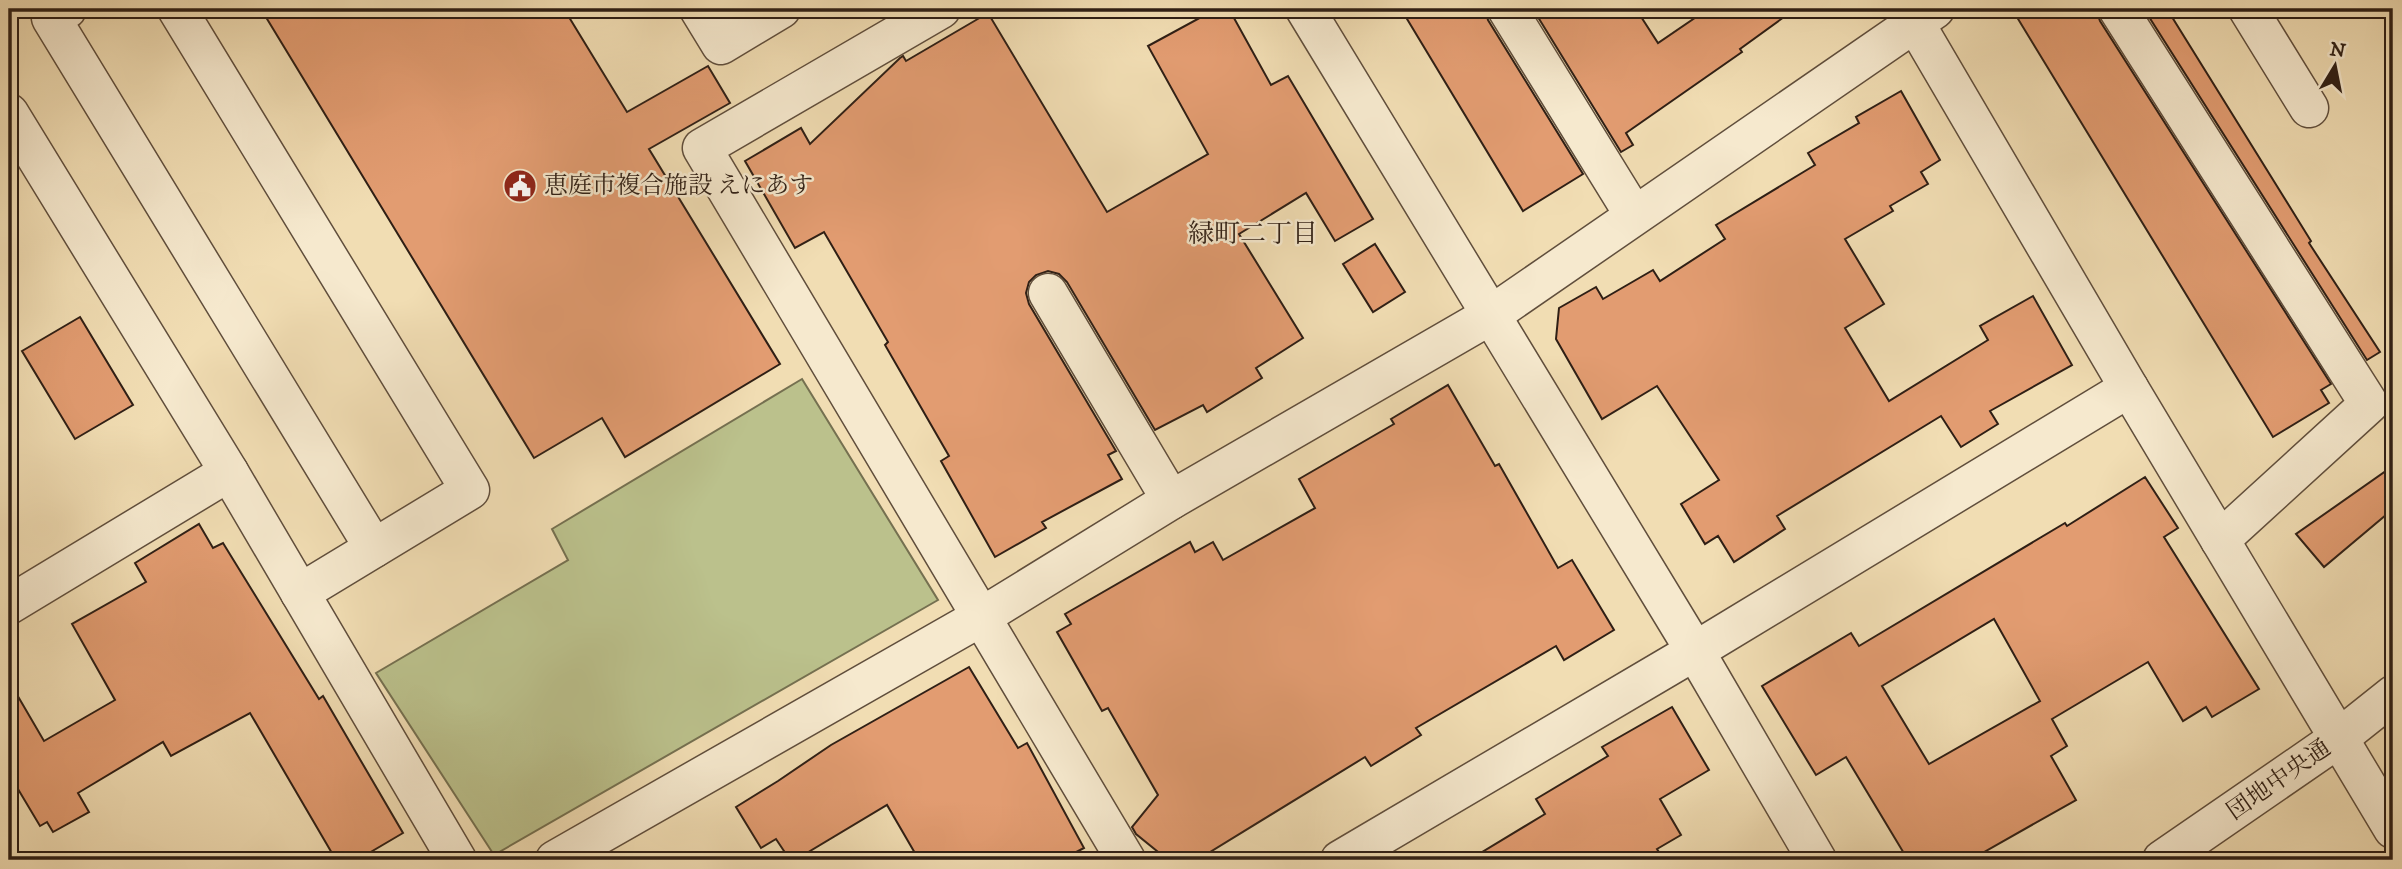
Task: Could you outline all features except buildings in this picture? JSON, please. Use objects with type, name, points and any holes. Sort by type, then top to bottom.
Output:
[{"type":"street","points":[[67,9],[51,18],[374,548]]},
{"type":"street","points":[[177,9],[470,490],[300,593]]},
{"type":"street","points":[[699,9],[721,45],[781,9]]},
{"type":"street","points":[[941,9],[702,148],[1126,860]]},
{"type":"street","points":[[1305,9],[1695,651],[1818,860]]},
{"type":"street","points":[[1507,9],[1634,215]]},
{"type":"street","points":[[2118,9],[2370,404],[2220,540]]},
{"type":"street","points":[[2248,9],[2309,108]]},
{"type":"street","points":[[555,860],[981,617],[1171,500],[1491,315],[1925,16],[2129,388],[2393,829]]},
{"type":"street","points":[[9,113],[229,472],[457,860]]},
{"type":"street","points":[[1048,293],[1171,500]]},
{"type":"street","points":[[1340,860],[1695,651],[2129,388]]},
{"type":"street","points":[[9,605],[229,472]]},
{"type":"street","name":"団地中央通","points":[[2162,860],[2339,738],[2393,695]]},
{"type":"green space","points":[[802,379],[938,600],[494,855],[376,673],[568,560],[552,529]]},
{"type":"place","name":"恵庭市複合施設 えにあす","points":[[520,186]]},
{"type":"district","name":"緑町二丁目","points":[[1253,234]]}]
